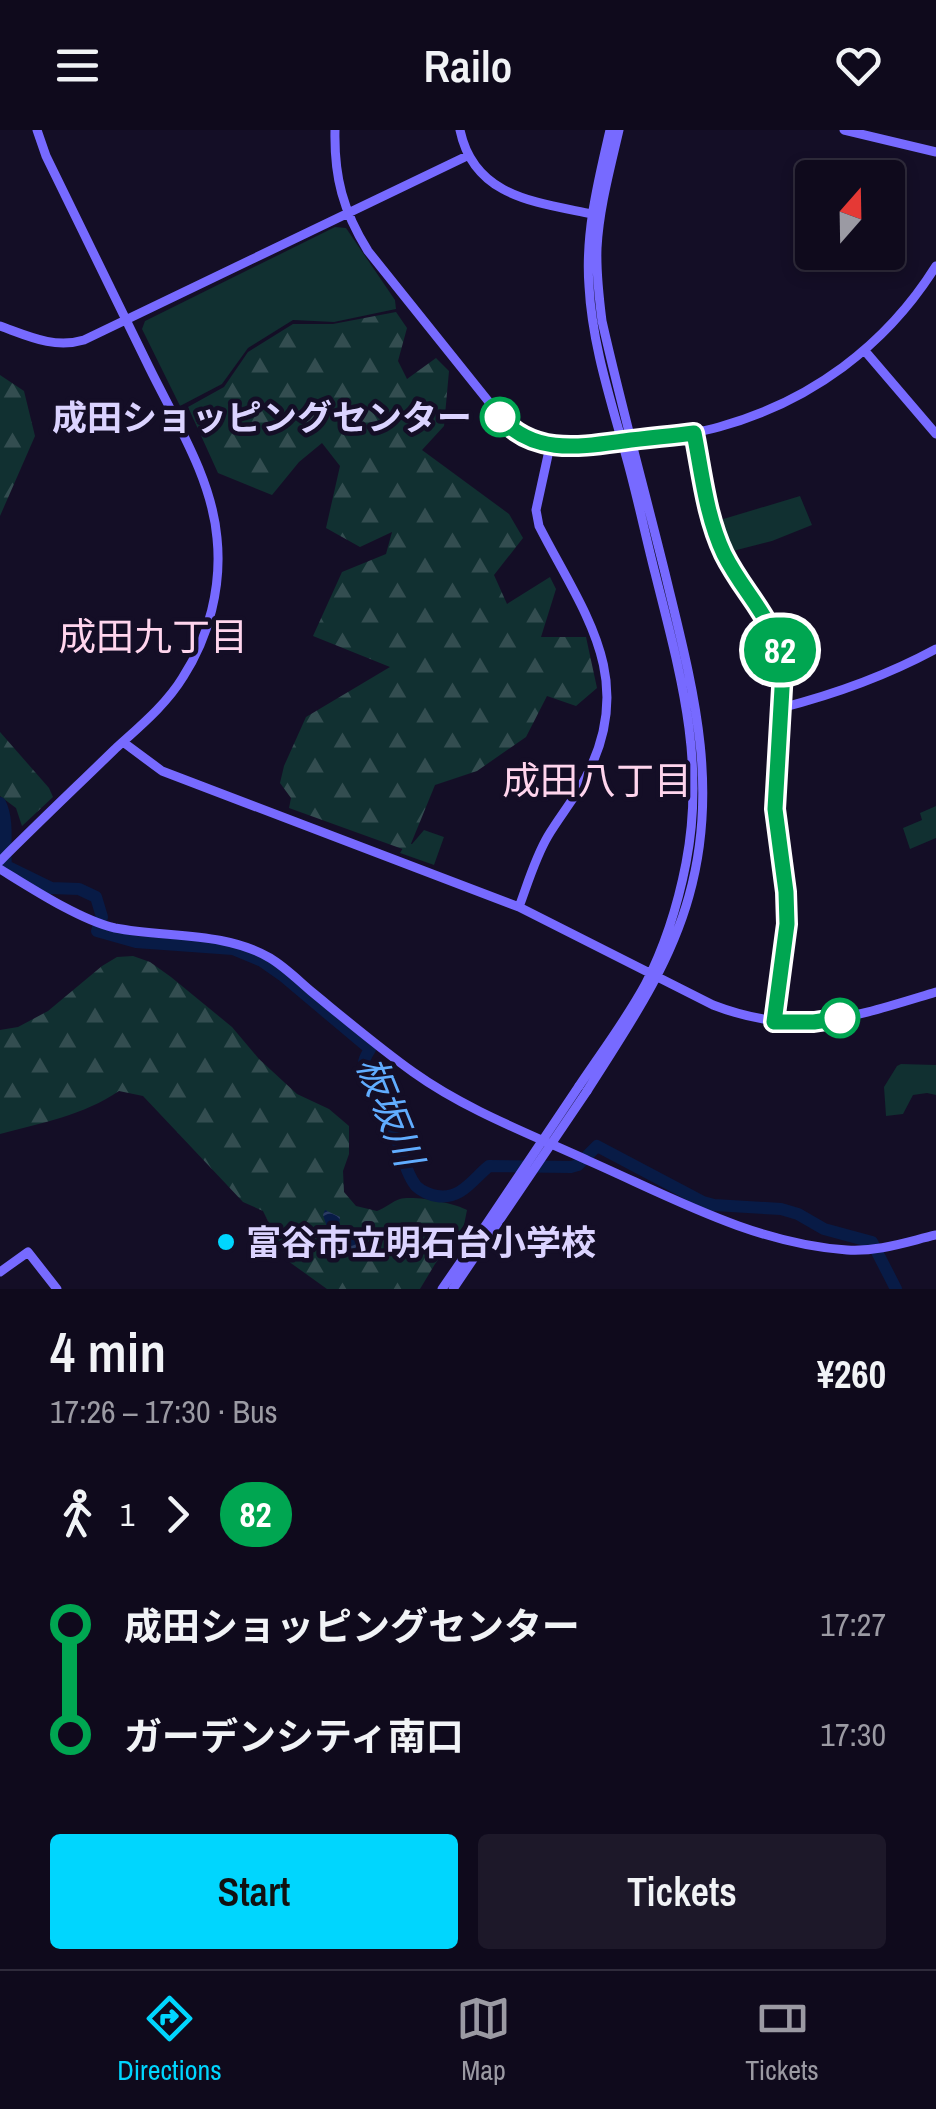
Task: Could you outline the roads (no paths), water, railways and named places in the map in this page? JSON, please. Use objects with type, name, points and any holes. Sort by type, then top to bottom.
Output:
[{"type":"street","points":[[0,860],[175,689],[191,664],[209,621],[218,565],[208,493],[37,130]]},
{"type":"street","points":[[334,130],[334,162],[348,213],[368,251],[504,422],[518,434],[550,446],[577,447],[694,433],[756,416],[788,402],[865,351],[903,312],[936,266]]},
{"type":"street","points":[[460,130],[467,156],[485,178],[512,194],[592,214]]},
{"type":"street","points":[[442,1289],[474,1249],[583,1088],[654,975],[681,922],[696,868],[703,760],[690,676],[601,364],[591,311],[588,264],[592,214],[610,130]]},
{"type":"street","points":[[620,130],[601,215],[597,270],[602,321],[626,441]]},
{"type":"street","points":[[844,130],[936,152]]},
{"type":"street","points":[[0,326],[47,342],[66,344],[84,340],[467,156]]},
{"type":"street","points":[[865,351],[936,434]]},
{"type":"street","points":[[694,433],[706,500],[724,554],[770,625],[780,648],[783,671],[775,809],[787,924],[774,1022]]},
{"type":"street","points":[[519,907],[548,837],[596,755],[607,707],[607,685],[596,634],[539,526],[536,510],[550,446]]},
{"type":"street","points":[[781,708],[875,679],[936,649]]},
{"type":"street","points":[[123,742],[162,771],[519,907],[714,1005],[741,1014],[774,1022],[814,1022],[936,992]]},
{"type":"street","points":[[0,869],[106,926],[235,944],[271,958],[415,1073],[478,1110],[727,1222],[792,1241],[844,1250],[885,1248],[936,1235]]},
{"type":"street","points":[[453,1289],[474,1249]]},
{"type":"street","points":[[0,1272],[28,1252],[57,1289]]},
{"type":"water","points":[[325,1210],[340,1217],[339,1226],[361,1233],[372,1256],[361,1259],[322,1231],[327,1227]]},
{"type":"waterway","name":"板坂川","points":[[0,803],[6,866],[51,888],[79,889],[96,897],[102,917],[97,931],[136,942],[233,949],[262,961],[370,1049],[364,1063],[368,1080],[409,1174],[423,1191],[437,1196],[453,1195],[489,1166],[571,1167],[597,1146],[703,1202],[781,1209],[824,1229],[872,1242],[896,1289]]},
{"type":"place","name":"成田ショッピングセンター","points":[[500,417]]},
{"type":"place","name":"富谷市立明石台小学校","points":[[226,1242]]},
{"type":"district","name":"成田九丁目","points":[[153,636]]},
{"type":"district","name":"成田八丁目","points":[[597,780]]}]
